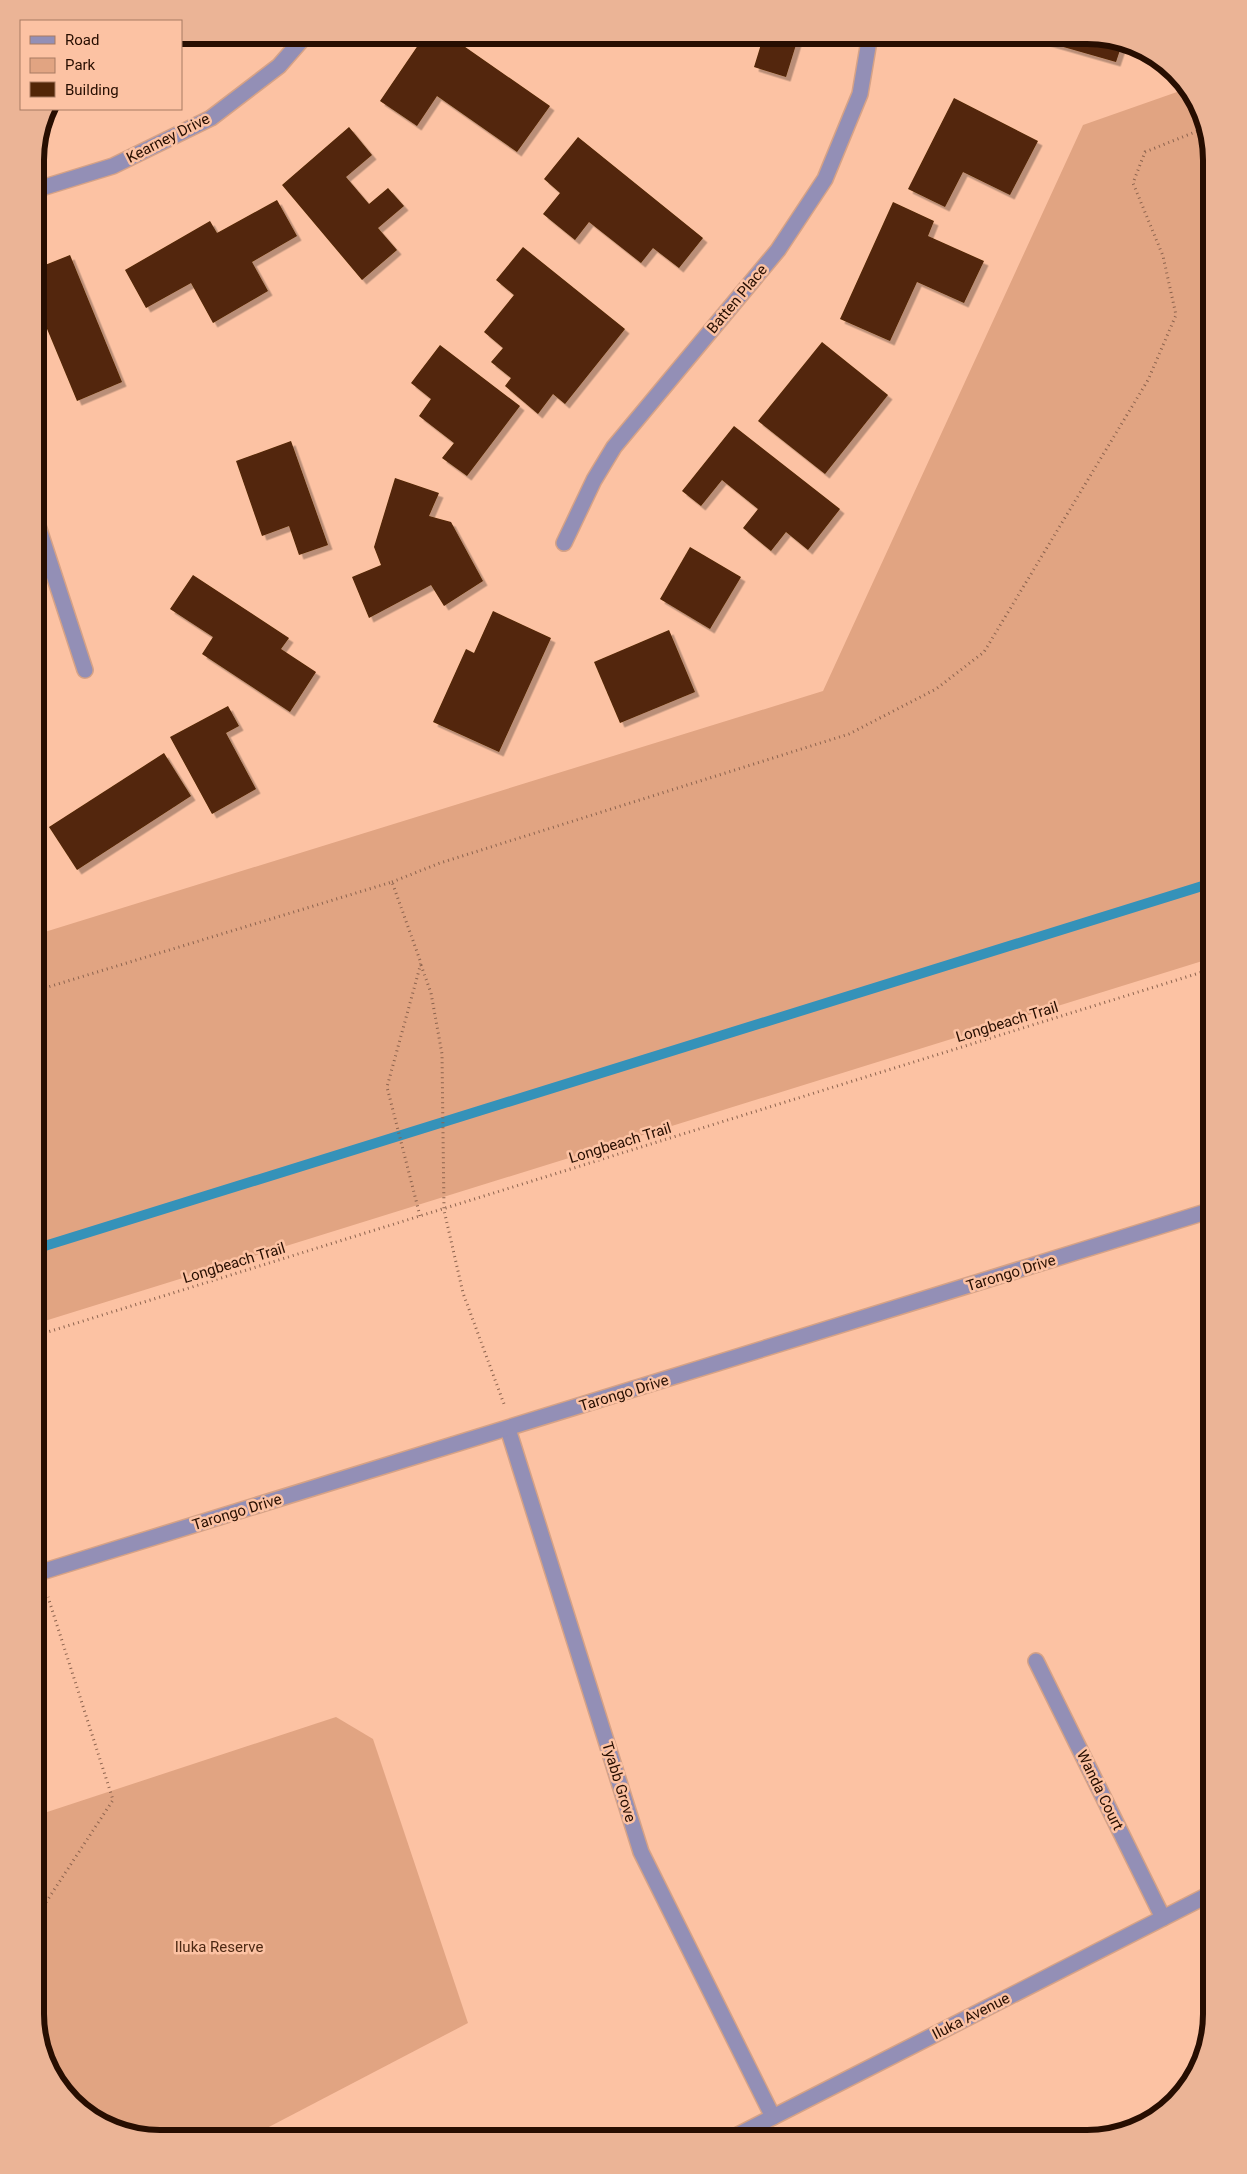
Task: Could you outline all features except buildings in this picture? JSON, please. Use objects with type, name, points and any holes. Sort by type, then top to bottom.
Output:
[{"type":"street","name":"Kearney Drive","points":[[44,187],[112,166],[211,118],[279,66],[298,44]]},
{"type":"street","name":"Batten Place","points":[[564,543],[594,480],[614,447],[778,250],[825,179],[860,94],[868,44]]},
{"type":"street","points":[[44,545],[85,670]]},
{"type":"street","name":"Tarongo Drive","points":[[44,1571],[1203,1213]]},
{"type":"street","name":"Tyabb Grove","points":[[508,1429],[641,1852],[773,2117]]},
{"type":"street","name":"Wanda Court","points":[[1036,1662],[1163,1918]]},
{"type":"street","name":"Iluka Avenue","points":[[748,2130],[1203,1898]]},
{"type":"path","points":[[44,988],[392,882],[440,863],[849,734],[936,689],[984,652],[1148,380],[1176,315],[1163,256],[1133,183],[1145,152],[1199,130]]},
{"type":"path","points":[[392,882],[431,993],[442,1054],[444,1210],[463,1293],[503,1398],[508,1429]]},
{"type":"path","points":[[420,1216],[387,1087],[421,963]]},
{"type":"path","name":"Longbeach Trail","points":[[44,1333],[1203,972]]},
{"type":"path","points":[[44,1591],[113,1800],[44,1905]]},
{"type":"green space","points":[[1176,85],[1184,95],[1194,115],[1202,145],[1203,160],[1203,961],[44,1321],[44,932],[823,691],[1083,125],[1177,92]]},
{"type":"green space","name":"Iluka Reserve","points":[[336,1717],[373,1739],[468,2023],[263,2130],[152,2130],[122,2124],[108,2118],[95,2111],[83,2101],[63,2079],[48,2044],[44,2014],[44,1813]]},
{"type":"waterway","points":[[44,1246],[1203,886]]}]
